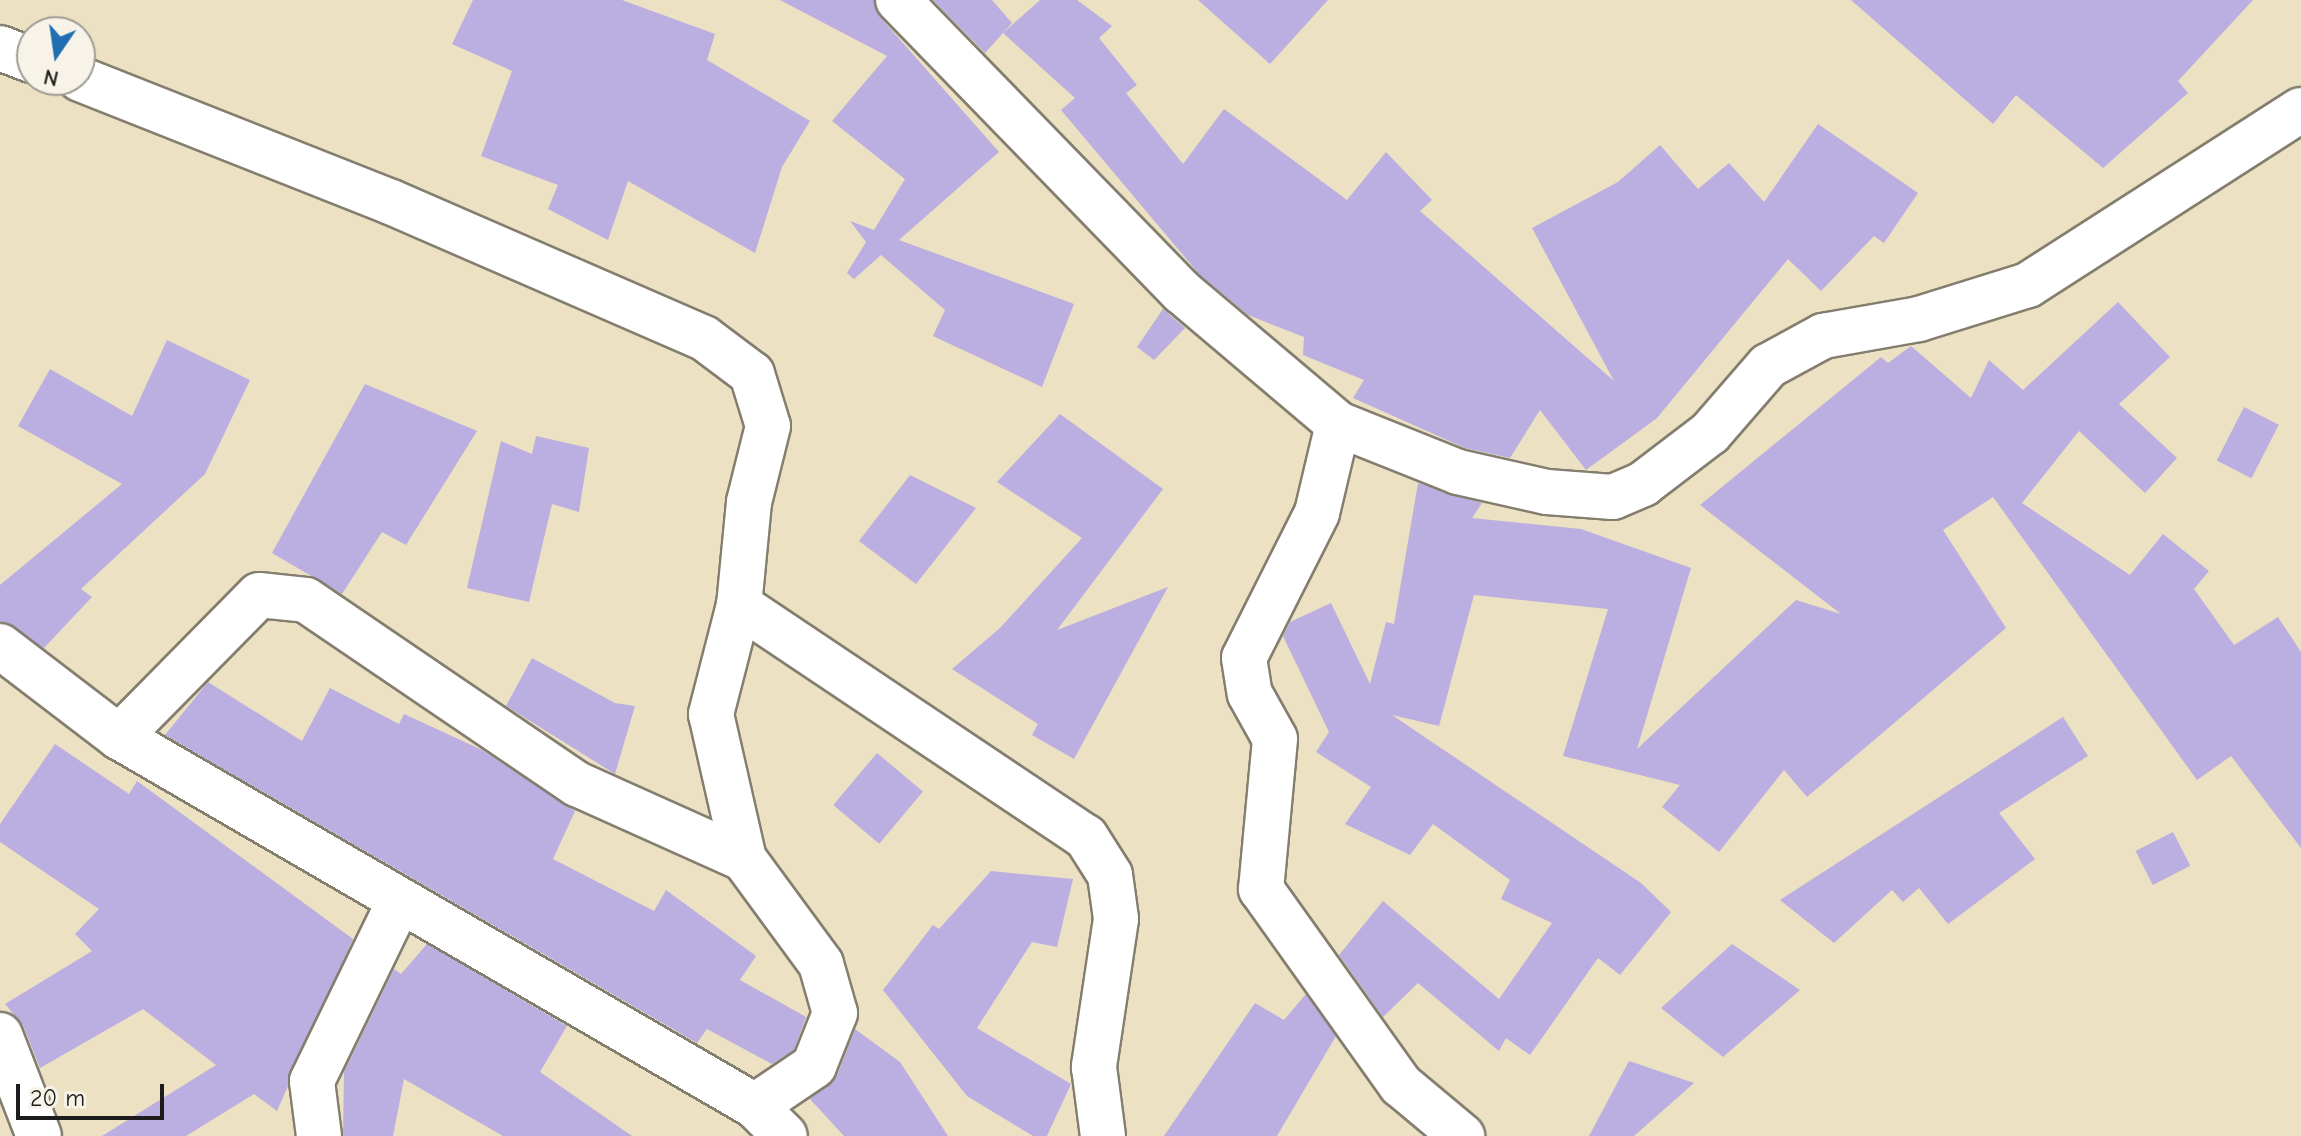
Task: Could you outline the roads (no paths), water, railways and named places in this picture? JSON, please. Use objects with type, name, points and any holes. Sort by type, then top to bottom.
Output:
[{"type":"street","points":[[898,0],[1182,292],[1338,424],[1458,472],[1547,492],[1613,497],[1643,484],[1710,433],[1768,366],[1823,336],[1919,319],[2028,285],[2301,110]]},
{"type":"street","points":[[0,646],[119,737],[770,1121],[814,1066],[835,1013],[821,964],[744,859],[711,714],[739,605],[749,502],[768,426],[752,374],[704,338],[391,202],[96,85]]},
{"type":"street","points":[[1338,424],[1317,513],[1244,658],[1250,694],[1275,739],[1261,889],[1401,1085],[1462,1136]]},
{"type":"street","points":[[119,737],[259,595],[306,600],[577,784],[744,859]]},
{"type":"street","points":[[739,605],[1086,837],[1110,875],[1116,919],[1094,1067],[1103,1136]]},
{"type":"street","points":[[319,1136],[312,1081],[399,902]]},
{"type":"street","points":[[0,1035],[39,1136]]}]
